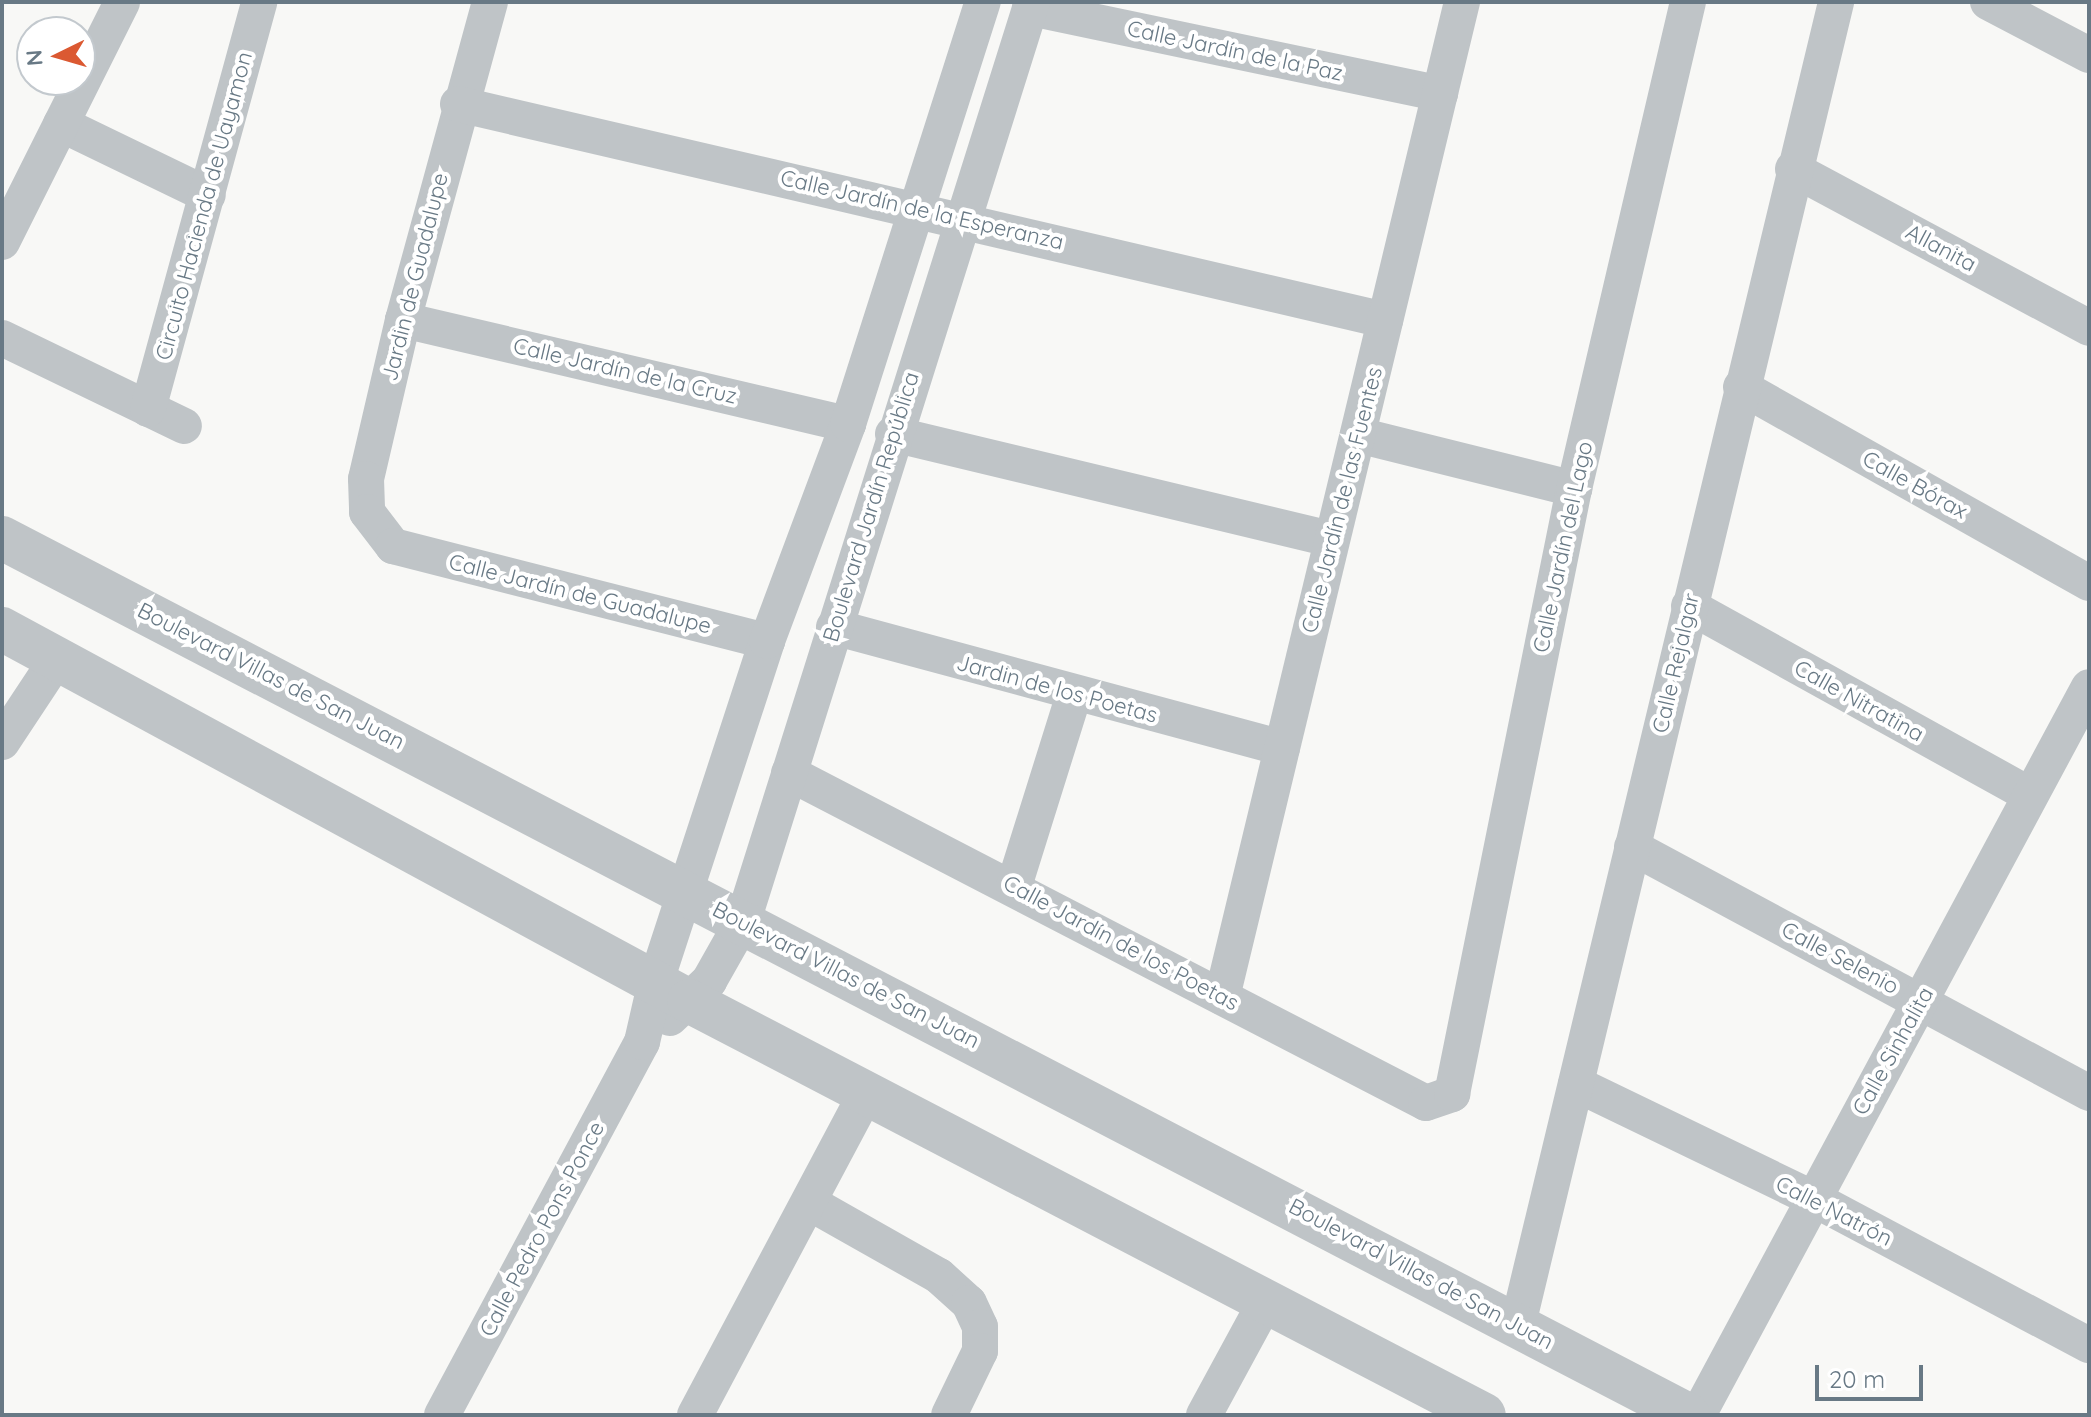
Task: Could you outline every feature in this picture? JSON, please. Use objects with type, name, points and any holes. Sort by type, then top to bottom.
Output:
[{"type":"street","points":[[2,242],[122,2]]},
{"type":"street","name":"Circuito Hacienda de Uayamon","points":[[148,409],[259,2]]},
{"type":"street","name":"Jardin de Guadalupe","points":[[393,546],[367,512],[366,479],[458,104],[490,2]]},
{"type":"street","name":"Boulevard Jardín República","points":[[672,991],[689,893],[767,641],[848,424],[981,2]]},
{"type":"street","name":"Calle Jardín de las Fuentes","points":[[1222,997],[1462,2]]},
{"type":"street","name":"Calle Jardín del Lago","points":[[1452,1094],[1574,489],[1688,2]]},
{"type":"street","name":"Calle Rejalgar","points":[[1518,1324],[1793,169],[1836,2]]},
{"type":"street","points":[[1988,2],[2089,55]]},
{"type":"street","name":"Calle Jardín de la Paz","points":[[1031,5],[1440,94]]},
{"type":"street","name":"Boulevard Jardín República","points":[[672,991],[727,956],[743,921],[893,434],[1031,5]]},
{"type":"street","name":"Calle Jardín de la Esperanza","points":[[458,104],[962,218],[1385,320]]},
{"type":"street","points":[[61,124],[208,195]]},
{"type":"street","name":"Allanita","points":[[1793,169],[2089,328]]},
{"type":"street","name":"Calle Jardín de la Cruz","points":[[403,320],[848,424]]},
{"type":"street","points":[[2,338],[184,426]]},
{"type":"street","name":"Calle Bórax","points":[[1741,387],[2089,583]]},
{"type":"street","points":[[893,434],[1332,539]]},
{"type":"street","points":[[1358,435],[1574,489]]},
{"type":"street","name":"Boulevard Villas de San Juan","points":[[2,538],[1688,1415]]},
{"type":"street","name":"Calle Jardín de Guadalupe","points":[[393,546],[767,641]]},
{"type":"street","name":"Calle Nitratina","points":[[1689,606],[2030,795]]},
{"type":"street","name":"Jardin de los Poetas","points":[[834,627],[1074,695],[1282,748]]},
{"type":"street","points":[[2,629],[672,991],[1484,1415]]},
{"type":"street","points":[[2,742],[57,659]]},
{"type":"street","name":"Calle Sinhalita","points":[[1698,1415],[2089,687]]},
{"type":"street","points":[[1014,886],[1074,695]]},
{"type":"street","name":"Calle Jardín de los Poetas","points":[[789,773],[1014,886],[1426,1103],[1452,1094]]},
{"type":"street","name":"Calle Selenio","points":[[1632,847],[2089,1093]]},
{"type":"street","name":"Calle Pedro Pons Ponce","points":[[442,1415],[672,991]]},
{"type":"street","name":"Calle Natrón","points":[[1576,1084],[1812,1198],[2089,1345]]},
{"type":"street","points":[[695,1415],[867,1091]]},
{"type":"street","points":[[810,1203],[939,1276],[969,1303],[980,1327],[980,1351],[949,1415]]},
{"type":"street","points":[[1208,1413],[1266,1301]]}]
